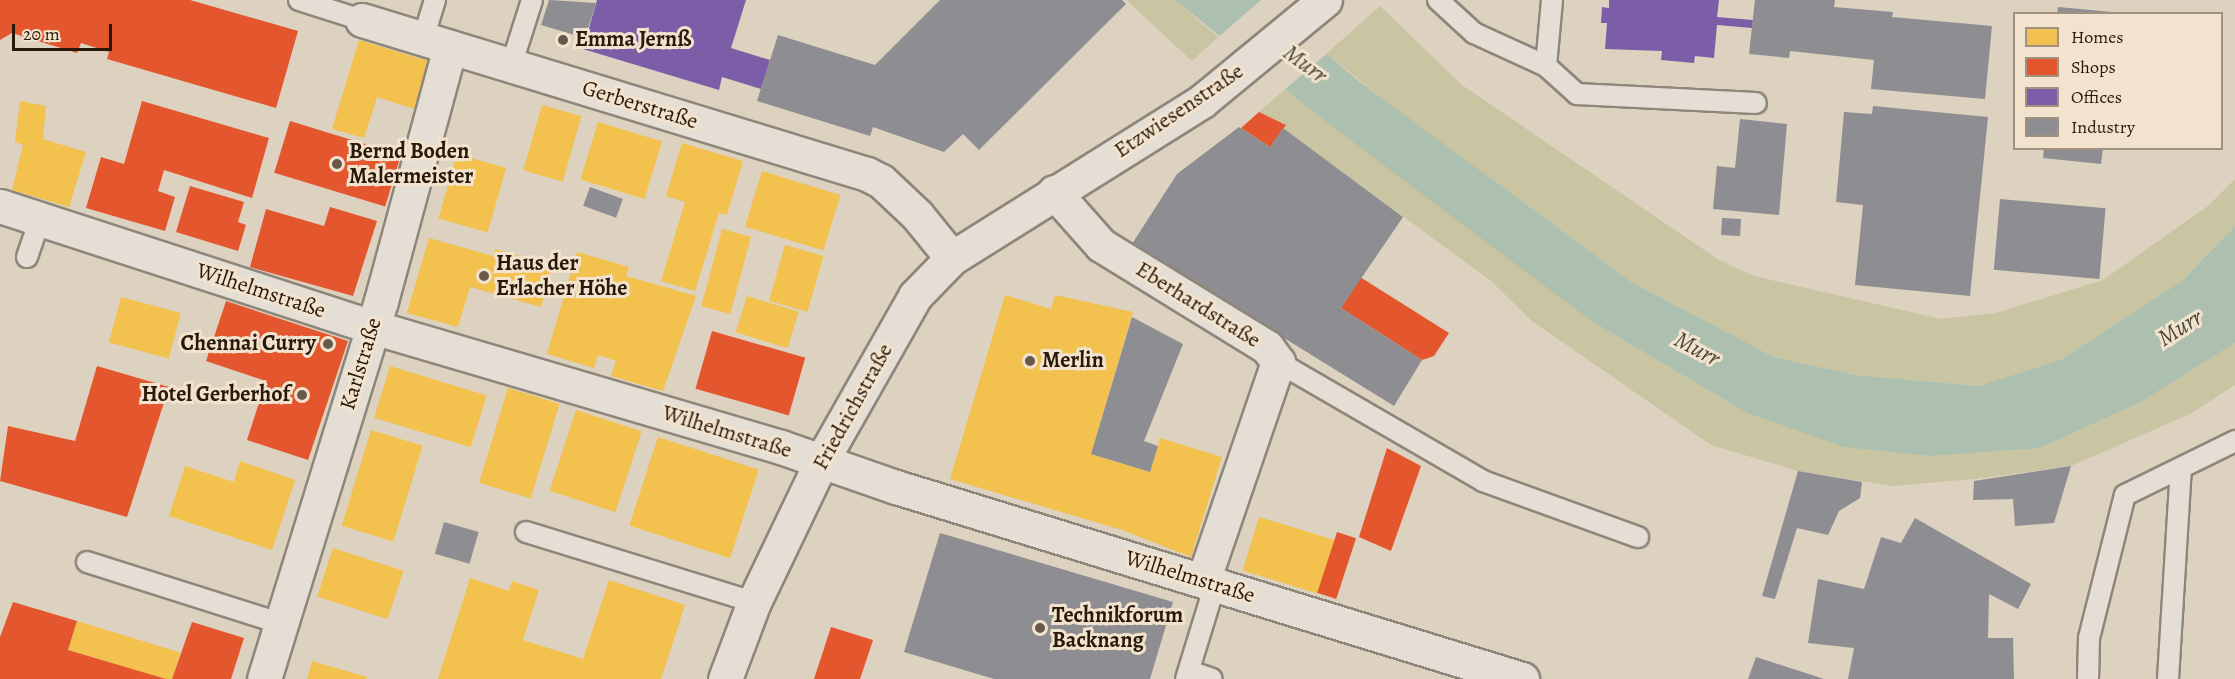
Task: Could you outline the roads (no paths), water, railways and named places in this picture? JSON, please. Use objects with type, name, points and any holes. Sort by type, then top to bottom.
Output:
[{"type":"street","name":"Etzwiesenstraße","points":[[1054,192],[1202,101],[1325,0]]},
{"type":"street","name":"Gerberstraße","points":[[352,12],[436,43],[867,174],[881,181],[917,215],[952,258]]},
{"type":"street","name":"Karlstraße","points":[[264,679],[373,327],[436,43]]},
{"type":"street","name":"Friedrichstraße","points":[[725,679],[754,602],[822,460],[915,296],[952,258],[1054,192]]},
{"type":"street","name":"Eberhardstraße","points":[[1054,192],[1101,245],[1267,347],[1278,362],[1209,583]]},
{"type":"street","name":"Wilhelmstraße","points":[[0,206],[373,327],[822,460],[1209,583],[1522,679]]},
{"type":"lane","name":"Gerberstraße","points":[[298,0],[352,12]]},
{"type":"lane","points":[[435,0],[436,43]]},
{"type":"lane","points":[[511,66],[532,0]]},
{"type":"lane","points":[[1438,0],[1474,33],[1546,66],[1577,94],[1756,103]]},
{"type":"lane","points":[[1546,66],[1552,0]]},
{"type":"lane","points":[[27,257],[40,219]]},
{"type":"lane","points":[[1278,362],[1483,481],[1638,537]]},
{"type":"lane","points":[[2088,679],[2089,638],[2125,495],[2235,441]]},
{"type":"lane","points":[[2168,679],[2181,469]]},
{"type":"lane","points":[[526,532],[754,602]]},
{"type":"lane","points":[[87,562],[282,624]]},
{"type":"lane","points":[[1209,583],[1188,675],[1212,679]]},
{"type":"water","name":"Murr","points":[[1175,0],[1262,0],[1355,78],[1631,282],[1774,357],[1856,375],[1979,386],[2062,359],[2183,280],[2235,226],[2235,343],[2141,402],[2040,448],[1931,456],[1844,447],[1747,413],[1591,321],[1326,122]]},
{"type":"place","name":"Emma Jernß","points":[[563,40]]},
{"type":"place","name":"Bernd Boden Malermeister","points":[[337,164]]},
{"type":"place","name":"Haus der Erlacher Höhe","points":[[484,276]]},
{"type":"place","name":"Chennai Curry","points":[[328,344]]},
{"type":"place","name":"Merlin","points":[[1030,361]]},
{"type":"place","name":"Hotel Gerberhof","points":[[302,395]]},
{"type":"place","name":"Technikforum Backnang","points":[[1040,628]]}]
